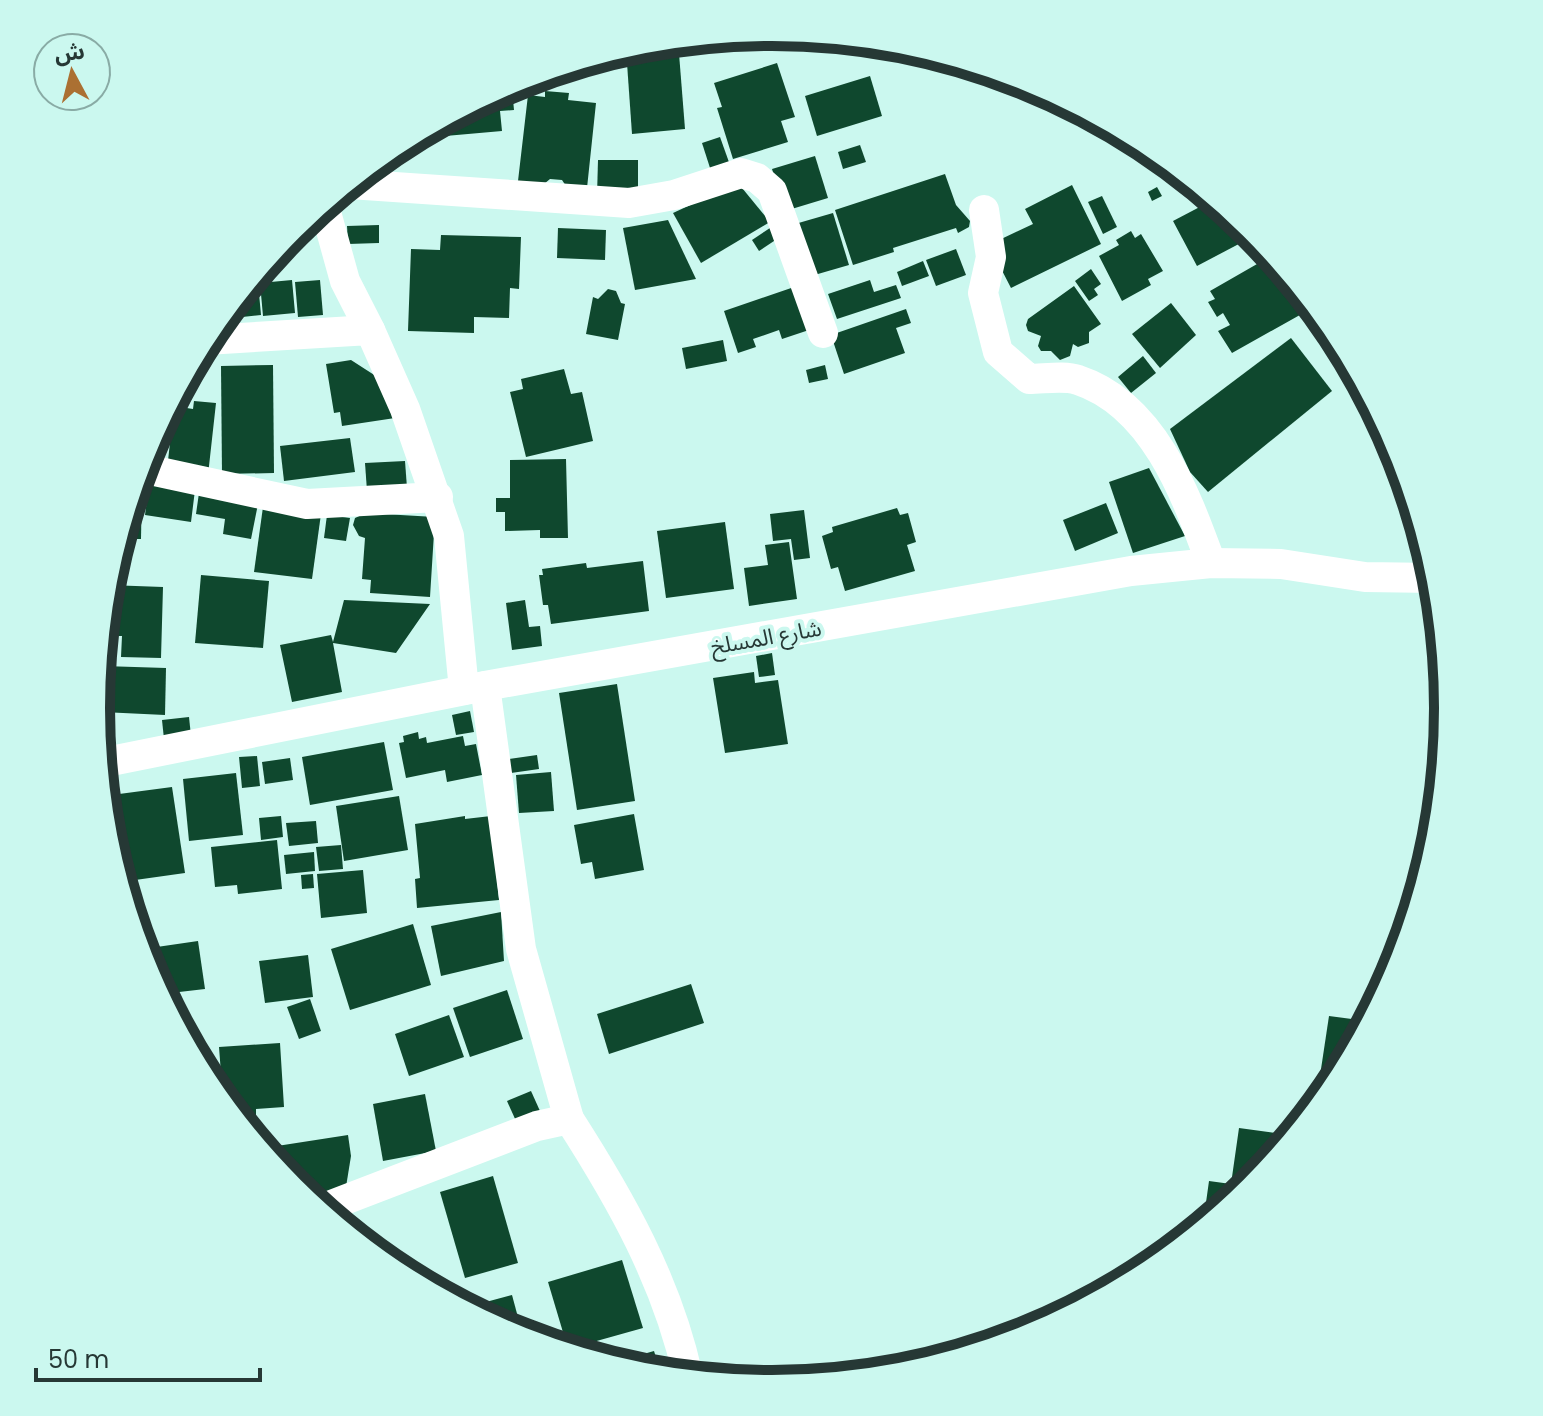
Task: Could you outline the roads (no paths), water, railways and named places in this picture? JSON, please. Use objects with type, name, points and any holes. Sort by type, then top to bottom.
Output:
[{"type":"street","points":[[365,185],[629,203],[674,195],[741,173],[757,178],[772,191],[823,333]]},
{"type":"street","points":[[984,210],[991,257],[983,293],[998,352],[1029,379],[1075,379],[1108,393],[1126,409],[1151,436],[1189,503],[1211,563]]},
{"type":"street","points":[[327,217],[345,281],[405,409],[449,536],[521,949],[569,1119],[635,1227],[659,1284],[684,1364]]},
{"type":"street","points":[[222,339],[370,330]]},
{"type":"street","points":[[154,471],[307,504],[438,497]]},
{"type":"street","name":"شارع المسلخ","points":[[112,761],[475,688],[1131,571],[1211,563],[1281,564],[1365,577],[1421,578]]},
{"type":"street","points":[[333,1204],[537,1126],[569,1119]]}]
